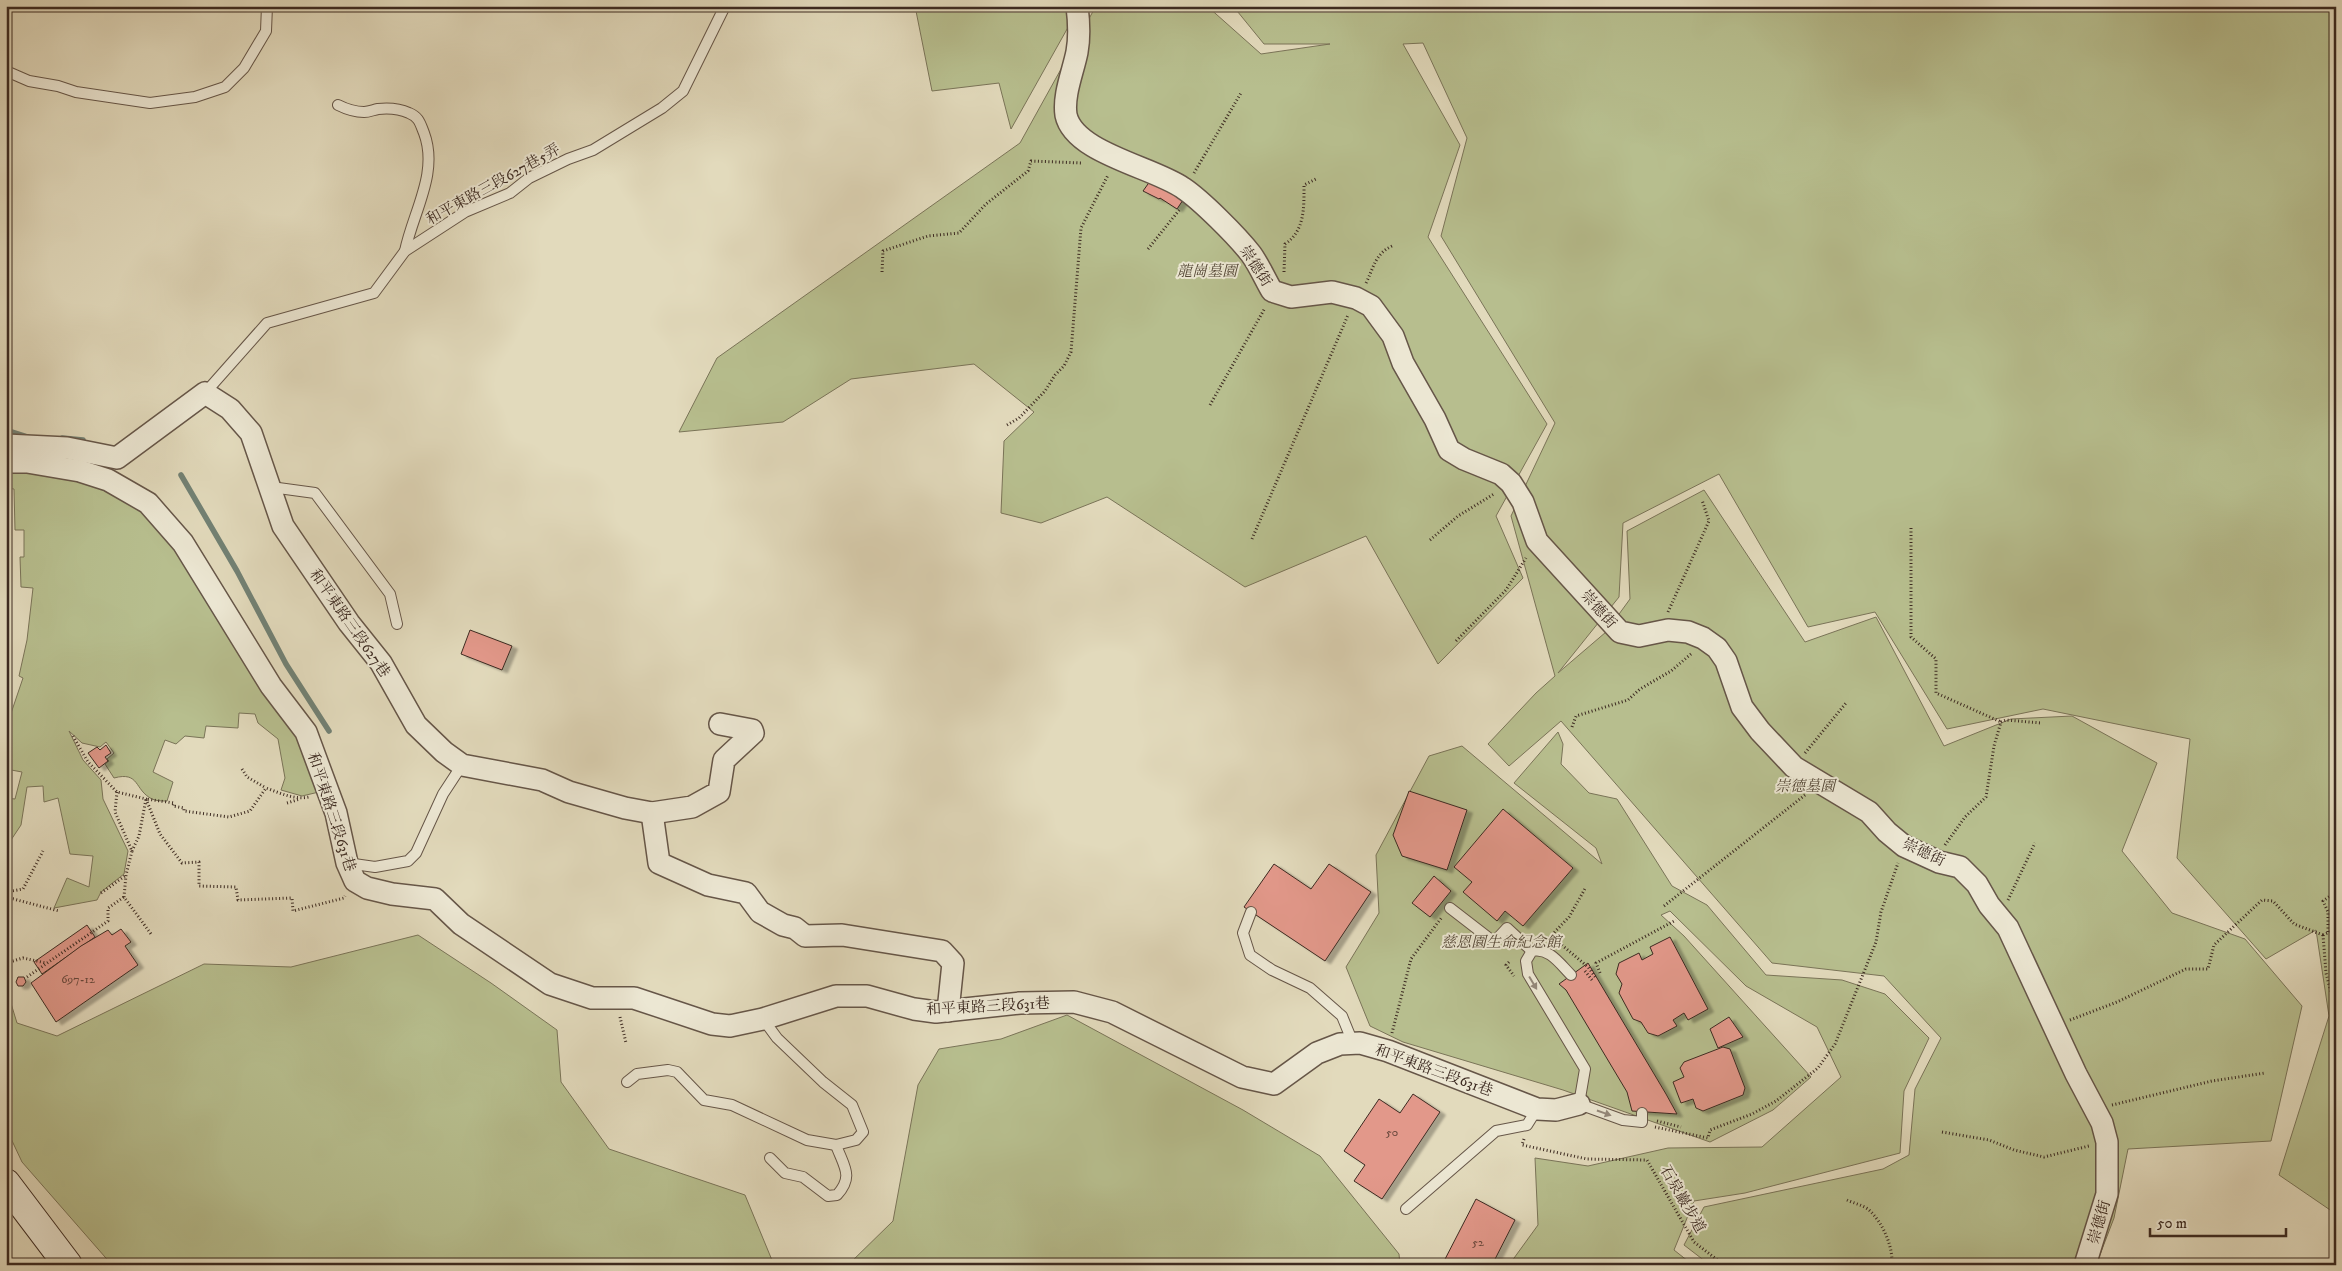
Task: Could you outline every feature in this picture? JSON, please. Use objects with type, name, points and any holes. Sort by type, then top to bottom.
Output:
[{"type":"main road","points":[[6,1183],[68,1265]]},
{"type":"street","name":"崇德街","points":[[1077,6],[1080,32],[1066,99],[1066,116],[1076,135],[1093,147],[1156,172],[1187,191],[1252,255],[1268,300],[1361,289],[1393,336],[1403,363],[1435,419],[1449,450],[1464,459],[1501,474],[1511,483],[1523,502],[1537,541],[1620,632],[1639,636],[1668,630],[1688,632],[1703,638],[1717,648],[1726,661],[1742,707],[1760,731],[1794,767],[1869,812],[1904,846],[1939,862],[1960,867],[1977,884],[1989,905],[2008,928],[2053,1027],[2102,1122],[2107,1142],[2107,1194],[2085,1265]]},
{"type":"street","points":[[6,445],[67,448],[116,458],[205,393]]},
{"type":"street","name":"和平東路三段627巷","points":[[205,393],[230,409],[251,433],[283,526],[349,623],[381,663],[416,725],[444,752],[462,766],[542,780],[570,792],[625,808],[652,813],[692,807],[719,792],[724,760],[753,733],[752,730],[720,724]]},
{"type":"street","name":"和平東路三段631巷","points":[[6,462],[27,462],[80,471],[108,480],[148,503],[183,543],[271,686],[306,732],[336,813],[351,872],[367,888],[392,894],[435,899],[461,924],[550,984],[592,998],[634,998],[712,1024],[730,1026],[836,996],[867,996],[914,1009],[948,1011],[1020,1003],[1074,1002],[1112,1012],[1242,1077],[1274,1084],[1317,1052],[1340,1044],[1360,1043],[1388,1051],[1532,1117],[1579,1104]]},
{"type":"street","points":[[652,813],[660,863],[708,885],[746,893],[760,912],[783,925],[796,928],[805,936],[842,935],[942,951],[953,963],[948,1011]]},
{"type":"lane","points":[[6,71],[28,81],[58,86],[76,92],[150,103],[195,97],[224,87],[244,68],[266,32],[267,6]]},
{"type":"lane","name":"和平東路三段627巷5弄","points":[[205,393],[267,323],[374,293],[406,251],[465,212],[510,193],[530,178],[568,159],[593,150],[662,108],[684,90],[725,6]]},
{"type":"lane","points":[[338,105],[350,110],[365,112],[385,108],[408,112],[419,118],[429,145],[427,175],[422,198],[409,229],[406,251]]},
{"type":"lane","points":[[271,487],[315,494],[390,594],[397,624]]},
{"type":"lane","points":[[351,872],[408,861],[416,853],[443,794],[462,766]]},
{"type":"lane","points":[[1450,908],[1494,942],[1507,928],[1532,951]]},
{"type":"lane","points":[[1251,912],[1243,933],[1250,955],[1272,970],[1310,988],[1342,1016],[1353,1043]]},
{"type":"lane","points":[[1571,975],[1546,951],[1540,949],[1532,951],[1526,961],[1528,974],[1585,1069],[1579,1104],[1622,1120],[1642,1122],[1642,1113]]},
{"type":"lane","points":[[627,1082],[637,1074],[668,1070],[677,1072],[704,1100],[732,1105],[808,1140],[836,1145],[856,1140],[863,1132],[852,1105],[823,1082],[783,1044],[763,1018]]},
{"type":"lane","points":[[1406,1209],[1496,1131],[1532,1117]]},
{"type":"lane","points":[[770,1158],[786,1173],[803,1177],[828,1196],[837,1196],[846,1186],[847,1174],[836,1145]]},
{"type":"path","points":[[1148,249],[1187,191],[1241,93]]},
{"type":"path","points":[[882,272],[883,251],[928,236],[959,233],[986,204],[1028,171],[1031,160],[1090,163]]},
{"type":"path","points":[[1007,425],[1018,418],[1045,391],[1055,375],[1064,366],[1071,352],[1081,228],[1111,170]]},
{"type":"path","points":[[1210,405],[1268,300],[1284,275],[1285,244],[1293,239],[1304,217],[1304,185],[1316,179]]},
{"type":"path","points":[[1252,539],[1375,259],[1384,250],[1392,246]]},
{"type":"path","points":[[1430,540],[1458,516],[1511,483]]},
{"type":"path","points":[[1668,630],[1667,614],[1709,521],[1702,500]]},
{"type":"path","points":[[1911,528],[1911,636],[1936,659],[1936,693],[2001,722],[2006,720],[2041,723]]},
{"type":"path","points":[[1456,641],[1506,590],[1537,541]]},
{"type":"path","points":[[1572,727],[1576,716],[1628,700],[1640,689],[1671,671],[1698,647],[1703,638]]},
{"type":"path","points":[[1794,767],[1846,703]]},
{"type":"path","points":[[1939,862],[1943,848],[1965,817],[1986,797],[1994,746],[2001,722]]},
{"type":"path","points":[[73,736],[88,762],[117,792],[174,803],[174,806],[184,808],[184,810],[229,817],[250,810],[266,788]]},
{"type":"path","points":[[242,769],[247,777],[266,788],[286,796],[301,799]]},
{"type":"path","points":[[1664,906],[1820,783]]},
{"type":"path","points":[[117,792],[115,812],[132,851]]},
{"type":"path","points":[[287,803],[327,793]]},
{"type":"path","points":[[146,799],[160,834],[182,862],[199,862],[199,886],[236,887],[238,900],[292,898],[292,911],[344,898],[351,872]]},
{"type":"path","points":[[146,799],[139,836],[132,851],[126,875],[124,897],[151,934]]},
{"type":"path","points":[[2000,916],[2035,843]]},
{"type":"path","points":[[6,892],[23,889],[43,851]]},
{"type":"path","points":[[1655,1127],[1708,1138],[1710,1130],[1752,1114],[1776,1101],[1818,1068],[1835,1044],[1876,942],[1881,912],[1898,862]]},
{"type":"path","points":[[101,894],[126,875]]},
{"type":"path","points":[[1545,942],[1569,917],[1586,887]]},
{"type":"path","points":[[2328,932],[2328,912],[2323,901],[2336,892]]},
{"type":"path","points":[[6,897],[59,911]]},
{"type":"path","points":[[27,977],[108,921],[108,908],[124,897]]},
{"type":"path","points":[[2053,1027],[2117,1002],[2186,969],[2208,969],[2214,945],[2262,900],[2272,901],[2294,924],[2323,935]]},
{"type":"path","points":[[1388,1051],[1410,959],[1450,908]]},
{"type":"path","points":[[1600,973],[1596,964],[1676,920]]},
{"type":"path","points":[[2323,935],[2336,929]]},
{"type":"path","points":[[2323,935],[2326,973],[2336,1012]]},
{"type":"path","points":[[8,963],[23,958],[47,964]]},
{"type":"path","points":[[1509,962],[1506,965],[1514,975],[1513,979]]},
{"type":"path","points":[[1588,967],[1596,978]]},
{"type":"path","points":[[2330,989],[2336,986]]},
{"type":"path","points":[[2095,1110],[2212,1081],[2265,1073]]},
{"type":"path","name":"石泉巖步道","points":[[1532,1117],[1522,1145],[1587,1159],[1647,1160],[1694,1242],[1724,1265]]},
{"type":"path","points":[[1657,1121],[1681,1127]]},
{"type":"path","points":[[1942,1132],[1988,1140],[2014,1150],[2044,1157],[2107,1142]]},
{"type":"path","points":[[1846,1200],[1868,1209],[1883,1228],[1893,1255],[1892,1265]]},
{"type":"green space","points":[[915,6],[1080,6],[1011,129],[999,83],[932,91]]},
{"type":"green space","points":[[1096,6],[1207,6],[1261,54],[1330,44],[1264,44],[1233,6],[2336,6],[2336,1214],[2279,1175],[2329,1016],[2316,930],[2266,959],[2177,858],[2190,739],[2043,709],[1947,729],[1875,612],[1808,627],[1719,474],[1623,523],[1619,597],[1558,673],[1606,632],[1630,599],[1627,531],[1704,490],[1805,642],[1876,617],[1944,746],[2011,719],[2072,716],[2157,763],[2122,851],[2172,913],[2245,939],[2302,1006],[2271,1141],[2128,1149],[2114,1218],[2096,1265],[1710,1265],[1684,1245],[1704,1207],[1883,1169],[1909,1155],[1915,1089],[1941,1038],[1884,976],[1772,963],[1561,721],[1509,766],[1488,744],[1536,693],[1555,676],[1511,516],[1555,423],[1441,236],[1467,138],[1423,43],[1403,44],[1460,145],[1428,237],[1547,424],[1496,516],[1523,578],[1438,664],[1366,536],[1245,587],[1107,497],[1041,523],[1001,513],[1004,441],[1034,412],[974,364],[851,379],[783,422],[679,432],[717,358],[1020,143]]},
{"type":"green space","points":[[6,469],[76,477],[134,503],[168,537],[299,735],[319,792],[302,796],[281,790],[285,778],[278,739],[258,723],[255,714],[239,713],[238,728],[206,726],[204,738],[185,736],[176,744],[165,740],[153,772],[173,782],[167,801],[152,799],[142,791],[133,779],[128,777],[114,778],[105,764],[109,761],[107,759],[114,753],[106,742],[100,747],[82,743],[69,731],[83,760],[101,780],[103,799],[128,851],[124,874],[101,892],[97,900],[54,908],[67,878],[89,887],[93,856],[70,854],[58,798],[44,802],[43,786],[27,787],[21,825],[9,843],[6,842],[6,798],[15,799],[22,772],[6,769],[6,728],[23,678],[19,676],[27,640],[33,588],[21,587],[20,557],[24,557],[24,530],[15,530],[14,489],[6,488]]},
{"type":"green space","name":"慈恩園生命紀念館","points":[[1558,732],[1563,744],[1561,764],[1589,793],[1617,799],[1672,886],[1707,905],[1766,975],[1842,980],[1885,994],[1929,1038],[1904,1091],[1900,1153],[1745,1193],[1694,1201],[1674,1250],[1693,1265],[1509,1265],[1538,1225],[1535,1158],[1588,1166],[1668,1148],[1762,1147],[1841,1077],[1817,1027],[1746,986],[1670,911],[1661,915],[1684,936],[1811,1077],[1773,1110],[1710,1142],[1563,1090],[1403,1042],[1370,1026],[1346,967],[1379,913],[1376,855],[1429,756],[1462,746],[1602,864],[1596,848],[1514,783]]},
{"type":"green space","points":[[418,935],[491,983],[557,1030],[561,1082],[609,1149],[745,1195],[774,1265],[112,1265],[22,1162],[6,1128],[6,987],[17,1023],[57,1036],[204,964],[291,967]]},
{"type":"green space","points":[[1067,1015],[1243,1110],[1320,1156],[1399,1254],[1400,1265],[848,1265],[893,1221],[918,1085],[939,1049],[1001,1039]]},
{"type":"building","points":[[1153,177],[1185,197],[1177,209],[1160,198],[1143,191]]},
{"type":"building","points":[[470,630],[512,646],[502,670],[461,654]]},
{"type":"building","points":[[106,745],[111,753],[105,757],[108,761],[99,768],[88,753],[97,747],[100,750]]},
{"type":"building","points":[[1409,791],[1467,810],[1447,870],[1402,856],[1393,835]]},
{"type":"building","points":[[1503,809],[1573,868],[1523,926],[1505,911],[1497,921],[1463,892],[1472,882],[1454,867]]},
{"type":"building","points":[[1274,864],[1311,889],[1329,864],[1371,892],[1325,961],[1244,907]]},
{"type":"building","points":[[1434,876],[1451,891],[1430,917],[1412,903]]},
{"type":"building","points":[[87,925],[95,937],[42,974],[34,962]]},
{"type":"building","points":[[121,929],[131,942],[125,946],[138,965],[56,1022],[31,983],[81,946],[108,930],[112,935]]},
{"type":"building","points":[[1670,937],[1708,1009],[1688,1020],[1684,1013],[1673,1020],[1677,1026],[1658,1036],[1648,1033],[1641,1022],[1633,1019],[1619,993],[1622,984],[1616,974],[1619,963],[1639,953],[1642,960],[1653,954],[1650,947]]},
{"type":"building","points":[[1588,963],[1677,1114],[1632,1111],[1627,1092],[1566,990],[1559,984]]},
{"type":"building","points":[[18,977],[24,977],[26,982],[23,986],[18,986],[16,982]]},
{"type":"building","points":[[1729,1017],[1743,1037],[1718,1048],[1710,1029]]},
{"type":"building","points":[[1723,1047],[1730,1049],[1745,1088],[1743,1095],[1703,1111],[1696,1108],[1693,1099],[1681,1103],[1673,1082],[1684,1077],[1680,1068],[1684,1062]]},
{"type":"building","points":[[1413,1094],[1440,1112],[1382,1199],[1354,1181],[1365,1165],[1344,1151],[1379,1099],[1400,1113]]},
{"type":"building","points":[[1476,1199],[1515,1220],[1492,1265],[1442,1265]]},
{"type":"waterway","points":[[6,430],[28,437]]},
{"type":"waterway","points":[[62,438],[83,440]]},
{"type":"waterway","points":[[181,475],[237,571],[286,664],[329,731]]},
{"type":"park label","name":"龍崗墓園","points":[[1207,271]]},
{"type":"park label","name":"崇德墓園","points":[[1805,786]]}]
